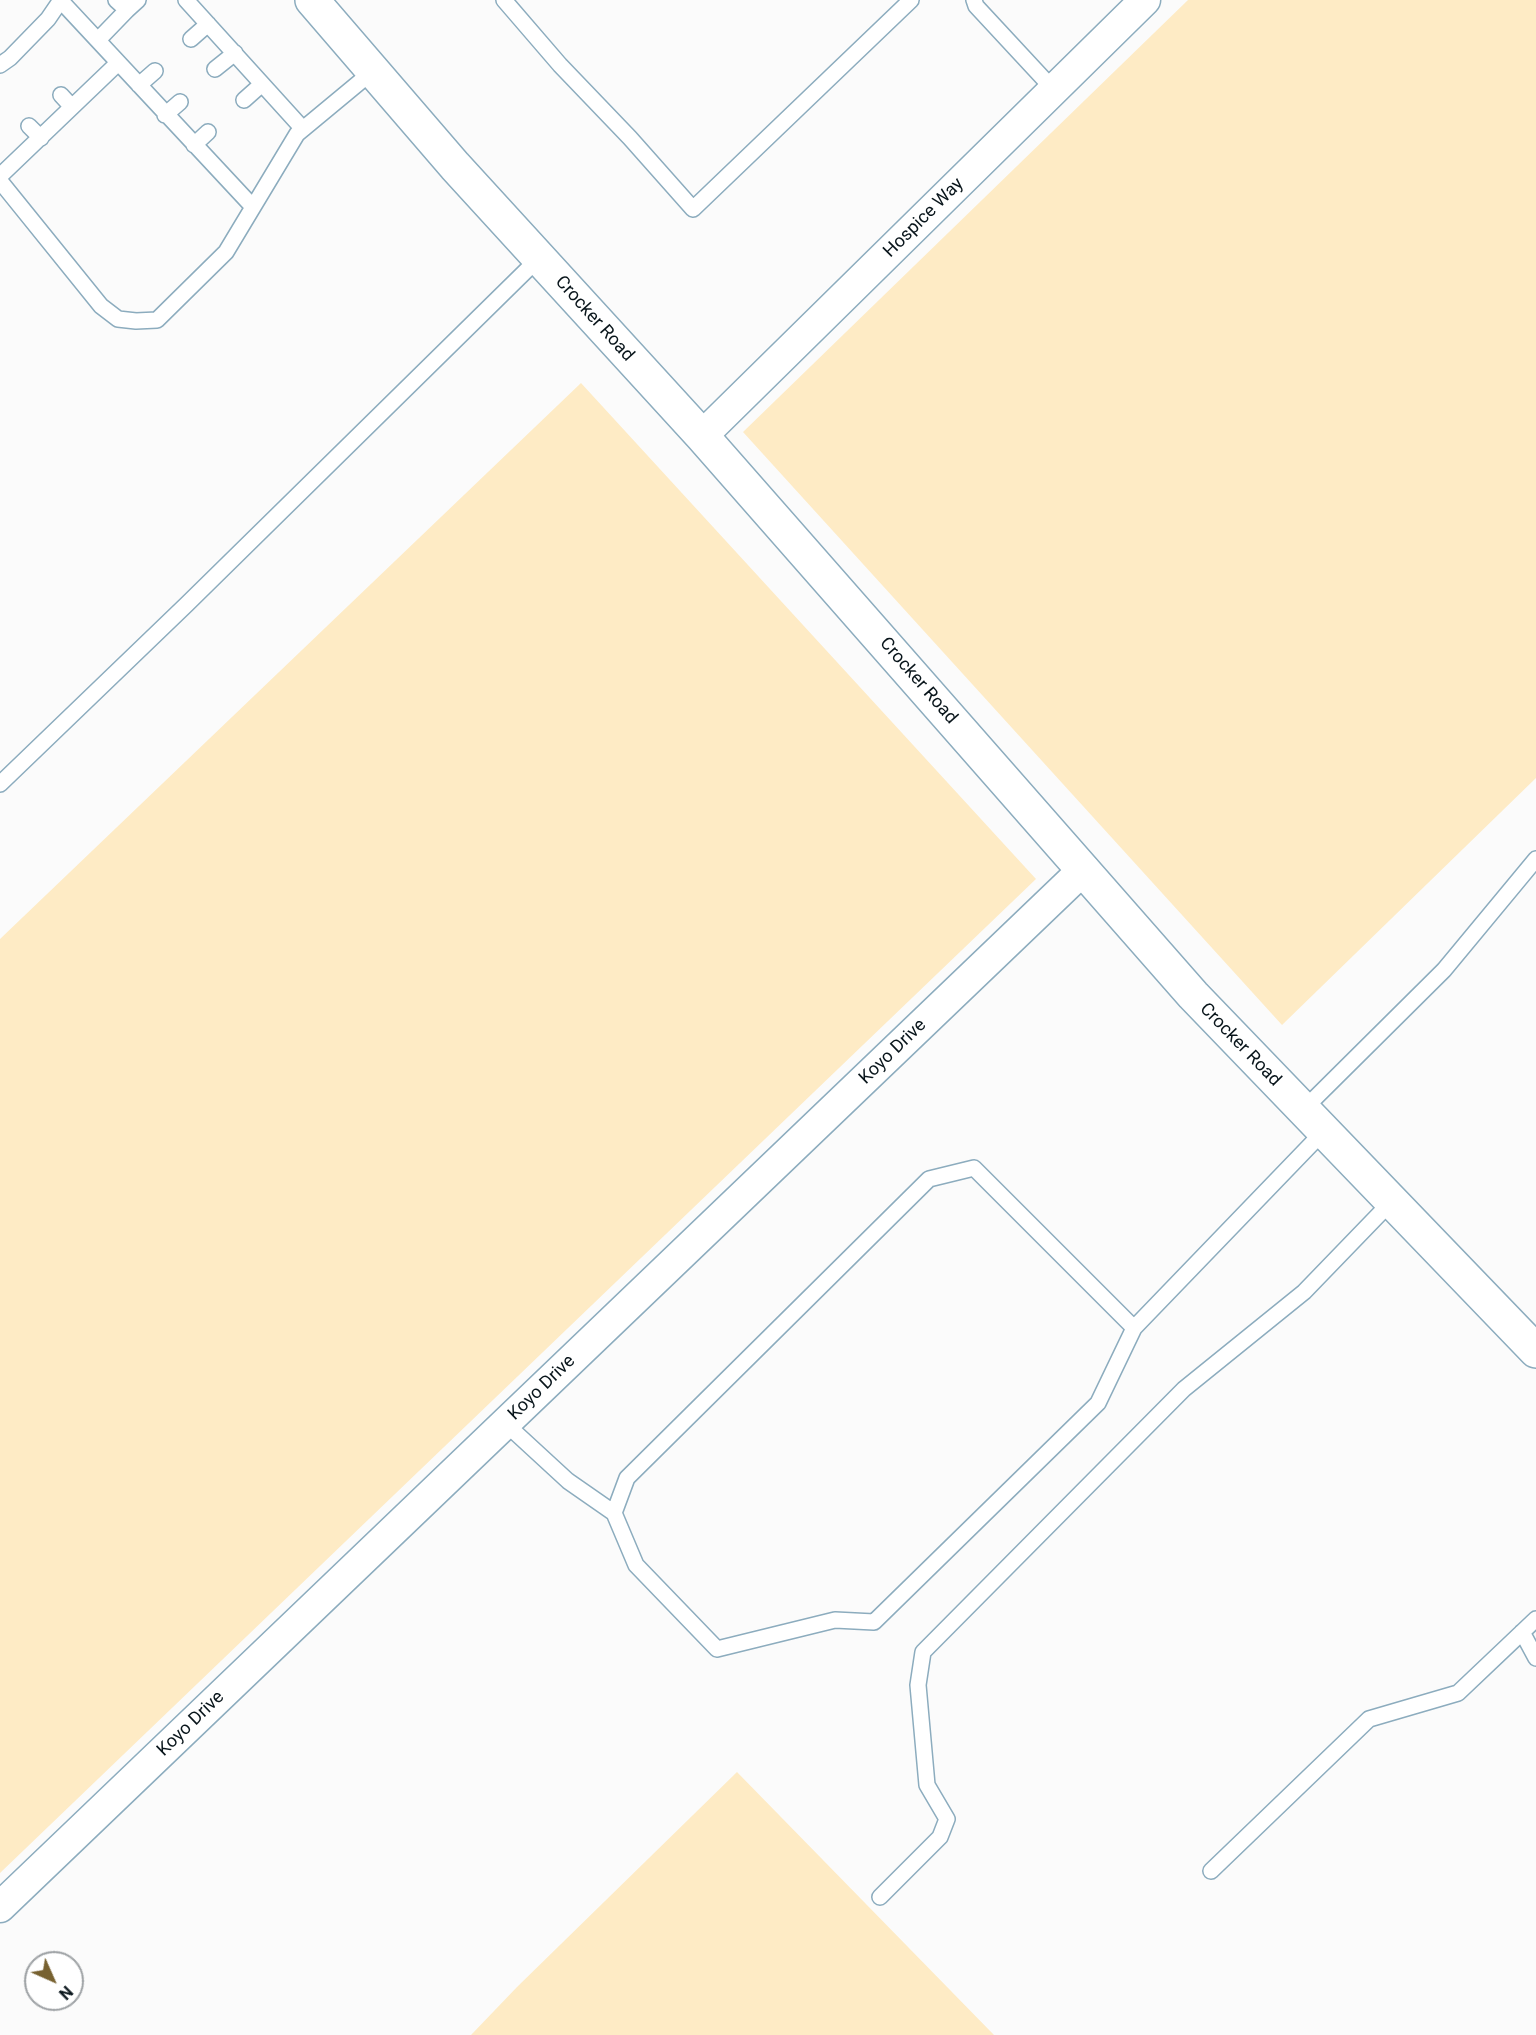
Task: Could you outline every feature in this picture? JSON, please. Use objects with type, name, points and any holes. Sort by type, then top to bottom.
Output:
[{"type":"main road","name":"Crocker Road","points":[[312,0],[455,166],[702,436],[1193,995],[1536,1352]]},
{"type":"street","name":"Hospice Way","points":[[702,436],[1145,0]]},
{"type":"street","name":"Koyo Drive","points":[[0,1907],[1084,869]]},
{"type":"lane","points":[[186,0],[303,129]]},
{"type":"lane","points":[[504,0],[560,65],[630,138],[693,209],[911,0]]},
{"type":"lane","points":[[974,0],[976,6],[1054,90]]},
{"type":"lane","points":[[0,65],[23,56],[61,1],[253,207]]},
{"type":"lane","points":[[98,40],[127,3]]},
{"type":"lane","points":[[191,39],[208,24]]},
{"type":"lane","points":[[215,69],[235,53]]},
{"type":"lane","points":[[0,176],[118,63]]},
{"type":"lane","points":[[139,85],[155,71]]},
{"type":"lane","points":[[0,181],[101,306],[118,319],[157,321],[226,252],[297,134],[373,71]]},
{"type":"lane","points":[[244,100],[262,84]]},
{"type":"lane","points":[[61,95],[72,107]]},
{"type":"lane","points":[[165,115],[180,102]]},
{"type":"lane","points":[[29,126],[41,138]]},
{"type":"lane","points":[[194,145],[208,132]]},
{"type":"lane","points":[[0,784],[539,258]]},
{"type":"lane","points":[[505,1423],[568,1481],[614,1513],[636,1565],[717,1649],[835,1620],[874,1622],[1098,1403],[1134,1328],[1444,970],[1536,859]]},
{"type":"lane","points":[[614,1513],[627,1478],[929,1179],[974,1167],[1134,1328]]},
{"type":"lane","points":[[880,1897],[940,1837],[947,1819],[927,1785],[918,1685],[923,1652],[1184,1389],[1304,1292],[1391,1202]]},
{"type":"lane","points":[[1211,1871],[1369,1719],[1458,1693],[1536,1619]]},
{"type":"lane","points":[[1522,1632],[1536,1658]]},
{"type":"shaded area","points":[[1188,0],[1536,0],[1536,778],[1282,1025],[743,432]]},
{"type":"shaded area","points":[[581,383],[1036,879],[0,1873],[0,939]]},
{"type":"shaded area","points":[[737,1772],[994,2035],[471,2035],[517,1987]]}]
